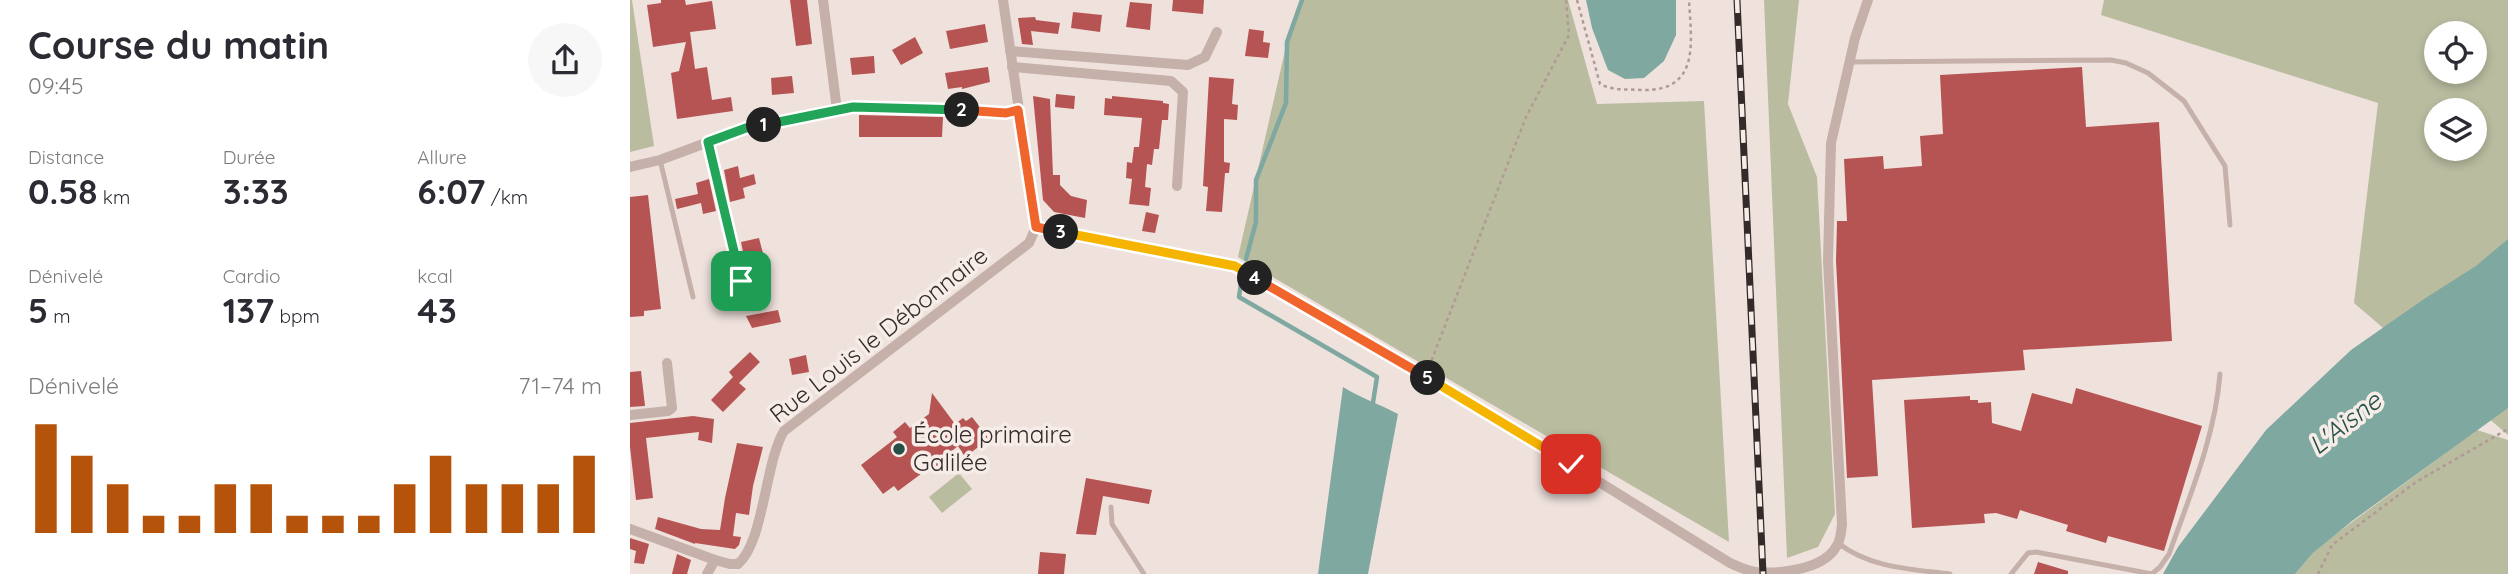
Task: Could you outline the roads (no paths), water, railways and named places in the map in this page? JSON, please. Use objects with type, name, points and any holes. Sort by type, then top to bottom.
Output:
[{"type":"street","points":[[823,0],[837,110]]},
{"type":"street","points":[[1003,0],[1036,227],[1235,266],[1425,376],[1730,563],[1756,572],[1788,572],[1824,560],[1838,544],[1843,511],[1828,261],[1831,143],[1849,62],[1868,0]]},
{"type":"street","points":[[1010,51],[1188,65],[1205,57],[1217,32]]},
{"type":"street","points":[[1012,67],[1171,81],[1183,92],[1177,186]]},
{"type":"street","points":[[630,167],[660,160],[746,128],[837,110],[870,106],[1006,113],[1018,110]]},
{"type":"street","points":[[708,142],[741,281]]},
{"type":"street","name":"Rue Louis le Débonnaire","points":[[740,569],[767,491],[777,442],[784,431],[1029,243],[1036,227]]},
{"type":"street","points":[[630,415],[668,411],[671,408],[673,404],[667,363]]},
{"type":"street","points":[[630,529],[740,569]]},
{"type":"street","points":[[707,574],[715,559]]},
{"type":"lane","points":[[1849,62],[2111,60],[2126,63],[2148,74],[2184,101],[2225,166],[2230,225]]},
{"type":"lane","points":[[660,160],[693,297]]},
{"type":"lane","points":[[2011,574],[2028,553],[2036,552],[2152,574],[2160,567],[2169,554],[2210,440],[2220,374]]},
{"type":"lane","points":[[1111,507],[1112,524],[1144,574]]},
{"type":"lane","points":[[1838,544],[1849,552],[1890,567],[1914,572],[1950,574]]},
{"type":"water","points":[[1586,0],[1676,0],[1676,35],[1664,61],[1644,78],[1625,79],[1608,70],[1592,28]]},
{"type":"water","name":"L'Aisne","points":[[2508,239],[2508,408],[2352,521],[2313,553],[2295,574],[2163,574],[2178,547],[2266,430],[2351,350],[2476,266]]},
{"type":"water","points":[[1343,387],[1398,414],[1368,574],[1318,574]]},
{"type":"waterway","points":[[1246,259],[1256,222],[1256,180],[1286,103],[1287,42],[1302,0]]},
{"type":"waterway","points":[[1241,283],[1239,297],[1377,377],[1372,409]]},
{"type":"railway","points":[[1737,0],[1763,574]]},
{"type":"place","name":"École primaire Galilée","points":[[899,449]]}]
